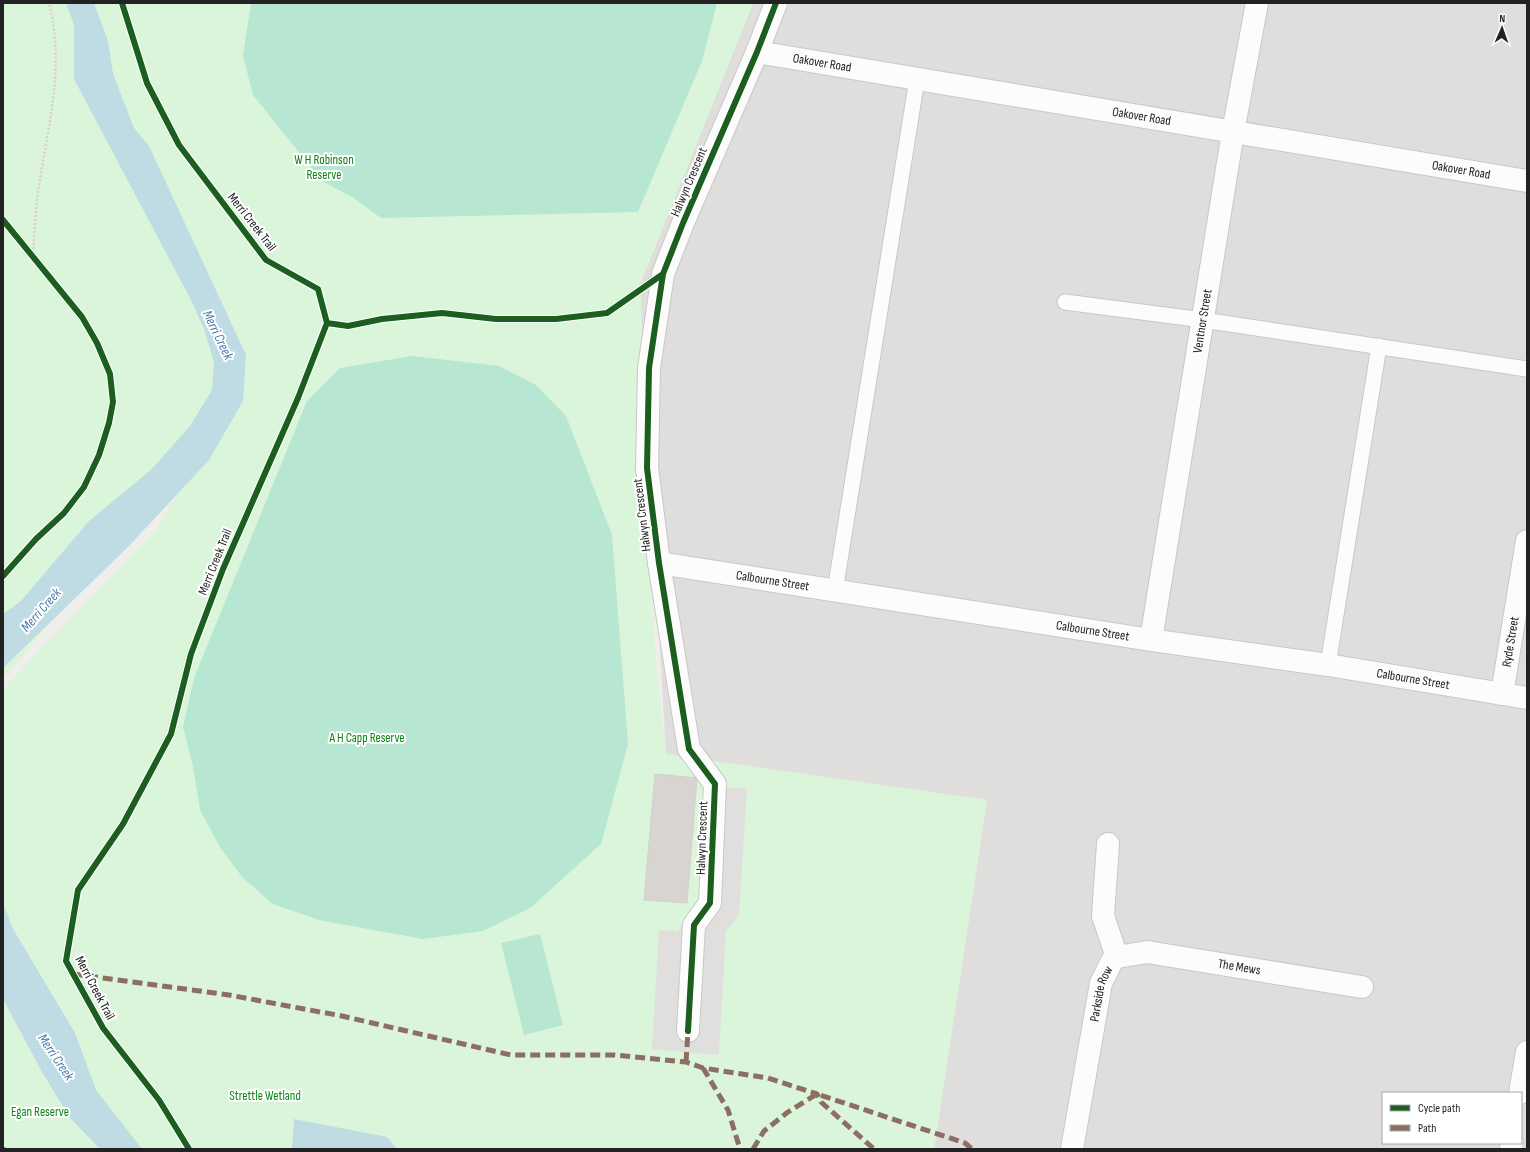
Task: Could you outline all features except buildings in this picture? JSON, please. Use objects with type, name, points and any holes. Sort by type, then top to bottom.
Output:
[{"type":"street","name":"Halwyn Crescent","points":[[688,1031],[694,925],[710,903],[715,784],[689,749],[658,563],[647,468],[650,368],[663,274],[683,223],[757,52],[776,3]]},
{"type":"street","name":"Ventnor Street","points":[[1151,640],[1233,132],[1256,3]]},
{"type":"street","name":"Oakover Road","points":[[757,52],[1527,181]]},
{"type":"street","name":"Ryde Street","points":[[1502,694],[1527,541]]},
{"type":"street","name":"Calbourne Street","points":[[658,563],[1151,640],[1328,665],[1527,698]]},
{"type":"street","name":"Parkside Row","points":[[1072,1149],[1101,984],[1112,961],[1117,957],[1103,916],[1108,844]]},
{"type":"street","name":"The Mews","points":[[1117,957],[1148,952],[1362,987]]},
{"type":"street","points":[[1520,1092],[1527,1052]]},
{"type":"lane","points":[[835,591],[917,79]]},
{"type":"lane","points":[[1065,302],[1203,320],[1527,369]]},
{"type":"lane","points":[[1328,665],[1379,346]]},
{"type":"path","points":[[33,257],[37,199],[54,105],[56,51],[54,22],[49,3]]},
{"type":"shaded area","points":[[753,3],[1527,3],[1527,1149],[934,1149],[987,800],[666,755],[641,311],[641,282]]},
{"type":"shaded area","points":[[704,785],[747,789],[739,915],[726,931],[719,1055],[652,1049],[659,930],[678,931],[683,923],[699,912]]},
{"type":"green space","points":[[3,3],[753,3],[641,282],[655,653],[666,754],[987,800],[934,1149],[3,1149],[3,689],[155,531],[221,421],[3,679]]},
{"type":"green space","name":"W H Robinson Reserve","points":[[251,3],[717,3],[702,61],[638,212],[381,218],[352,197],[322,181],[253,95],[243,56]]},
{"type":"green space","name":"A H Capp Reserve","points":[[412,356],[499,366],[536,385],[566,416],[612,535],[628,744],[601,844],[530,908],[483,931],[423,939],[319,920],[273,904],[243,878],[221,849],[200,810],[193,766],[183,727],[194,678],[307,401],[340,368]]},
{"type":"green space","points":[[540,934],[563,1025],[524,1035],[501,943]]},
{"type":"water","name":"Merri Creek","points":[[66,3],[94,3],[108,41],[113,74],[134,128],[149,146],[246,355],[243,401],[209,460],[128,547],[3,668],[3,614],[21,601],[89,521],[151,470],[190,426],[212,390],[214,362],[204,329],[191,300],[74,79],[74,25]]},
{"type":"water","name":"Merri Creek","points":[[3,903],[13,929],[75,1033],[96,1090],[142,1149],[100,1149],[70,1118],[42,1072],[3,999]]},
{"type":"water","name":"Strettle Wetland","points":[[294,1119],[387,1137],[397,1149],[292,1149]]},
{"type":"marked path","points":[[73,974],[229,995],[342,1016],[511,1055],[615,1055],[686,1062],[703,1068],[768,1078],[817,1094],[821,1102],[874,1149]]},
{"type":"marked path","points":[[686,1062],[688,1031]]},
{"type":"marked path","points":[[703,1068],[728,1110],[740,1149]]},
{"type":"marked path","points":[[753,1149],[764,1131],[788,1112],[817,1094],[965,1143],[972,1149]]},
{"type":"cycle path","name":"Merri Creek Trail","points":[[122,3],[147,83],[179,145],[266,260],[318,289],[327,323],[298,398],[223,569],[191,654],[171,734],[123,824],[78,890],[66,961],[103,1028],[159,1100],[189,1149]]},
{"type":"cycle path","points":[[688,1031],[694,925],[710,903],[715,784],[689,749],[659,563],[647,468],[649,368],[663,274],[683,223],[757,52],[776,3]]},
{"type":"cycle path","points":[[3,220],[82,317],[97,343],[110,374],[113,402],[109,423],[99,455],[84,487],[64,513],[36,539],[3,576]]},
{"type":"cycle path","points":[[327,323],[348,326],[382,319],[442,313],[496,319],[556,319],[607,313],[663,274]]},
{"type":"park label","name":"Egan Reserve","points":[[40,1112]]}]
